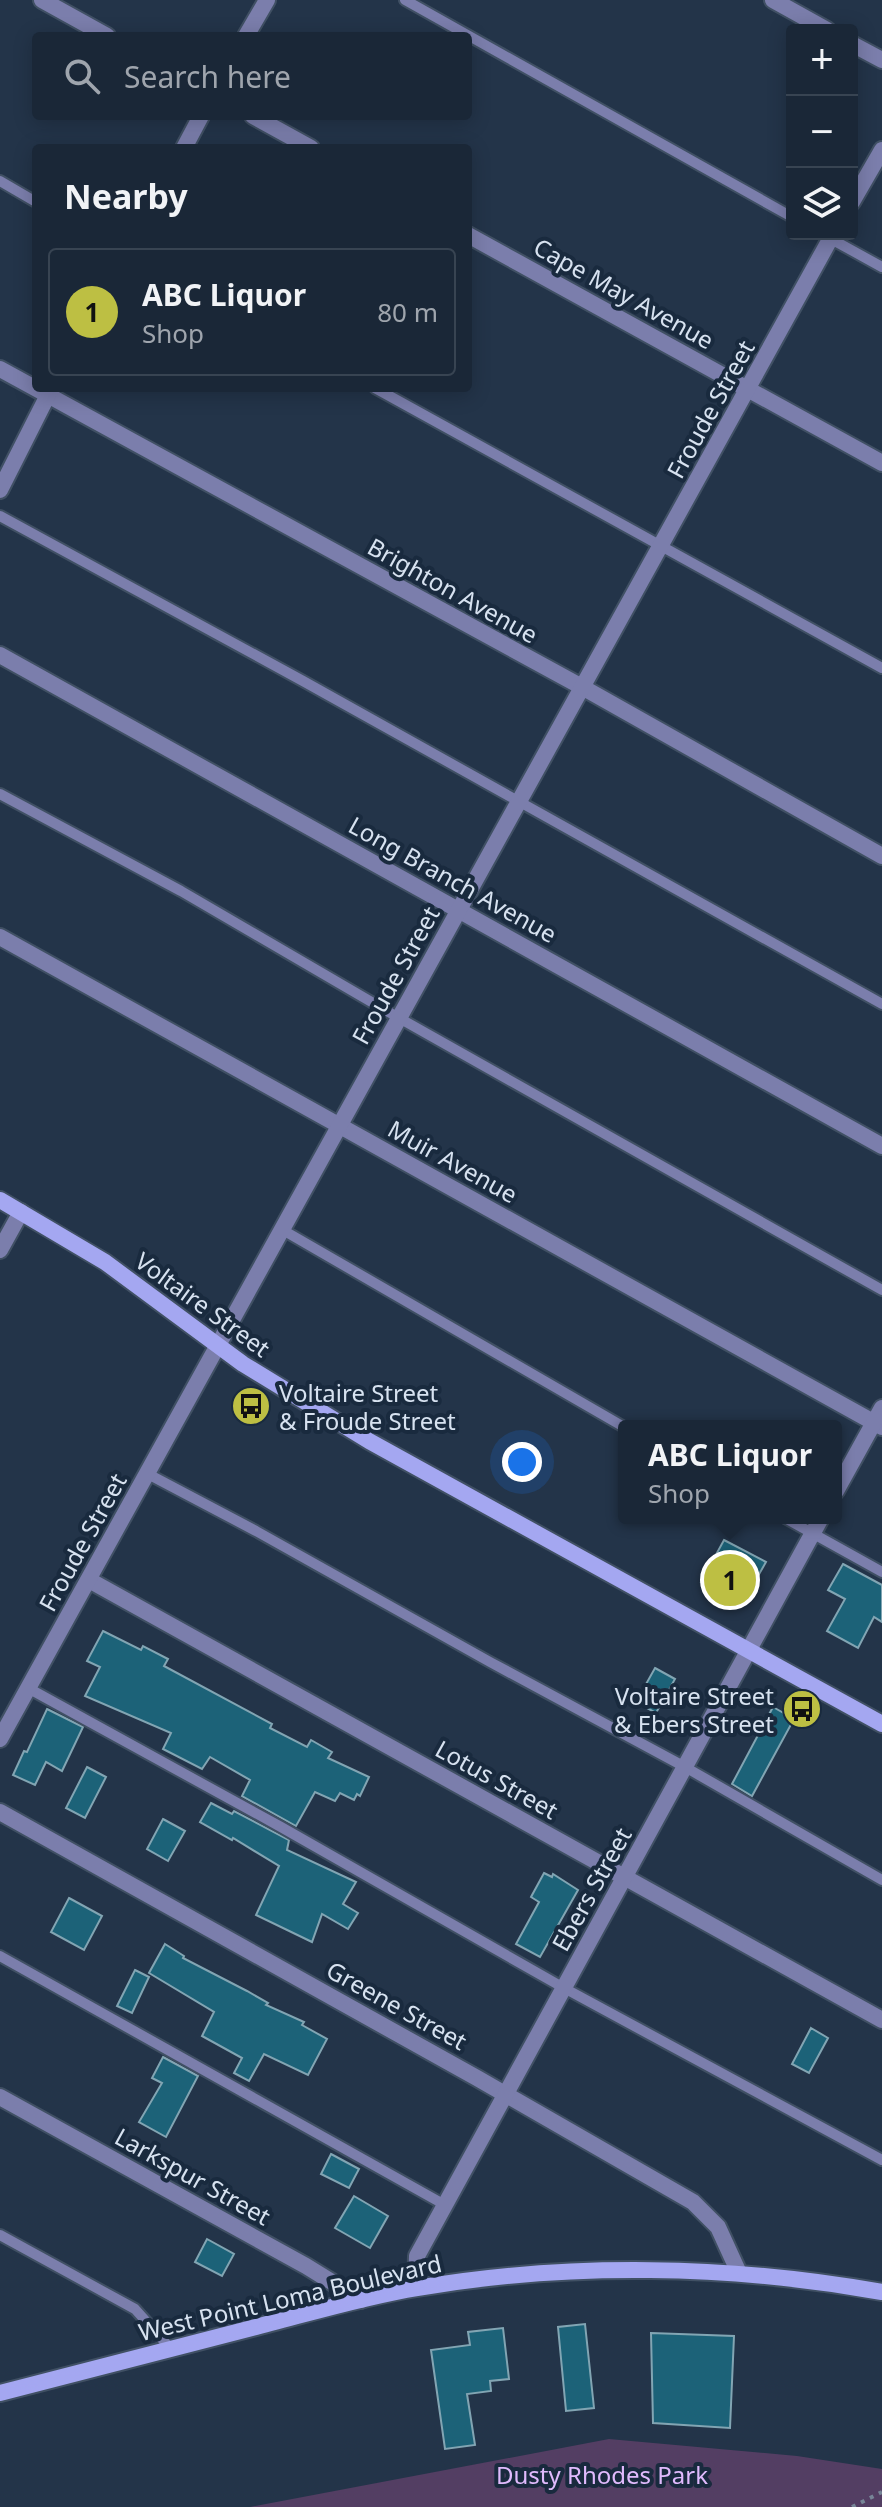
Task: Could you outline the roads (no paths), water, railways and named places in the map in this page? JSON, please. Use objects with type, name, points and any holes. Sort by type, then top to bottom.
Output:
[{"type":"main road","name":"Voltaire Street","points":[[0,1200],[116,1270],[219,1348],[369,1441],[882,1724]]},
{"type":"main road","name":"West Point Loma Boulevard","points":[[0,2393],[361,2300],[416,2288],[528,2275],[739,2273],[788,2277],[882,2292]]},
{"type":"street","points":[[42,0],[100,32]]},
{"type":"street","points":[[248,32],[267,0]]},
{"type":"street","points":[[773,0],[816,24]]},
{"type":"street","points":[[858,47],[882,60]]},
{"type":"street","points":[[186,144],[199,120]]},
{"type":"street","points":[[260,120],[304,144]]},
{"type":"street","points":[[858,192],[882,150]]},
{"type":"street","name":"Cape May Avenue","points":[[472,237],[882,463]]},
{"type":"street","name":"Froude Street","points":[[0,1739],[219,1348],[281,1229],[517,803],[663,546],[826,240]]},
{"type":"street","name":"Brighton Avenue","points":[[0,369],[32,384]]},
{"type":"street","points":[[0,490],[50,392]]},
{"type":"street","name":"Brighton Avenue","points":[[50,392],[882,856]]},
{"type":"street","name":"Long Branch Avenue","points":[[0,655],[882,1146]]},
{"type":"street","name":"Muir Avenue","points":[[0,937],[879,1419]]},
{"type":"street","points":[[0,1250],[21,1212]]},
{"type":"street","points":[[842,1481],[879,1419]]},
{"type":"street","name":"Ebers Street","points":[[416,2288],[417,2256],[818,1524]]},
{"type":"street","name":"Lotus Street","points":[[89,1580],[882,2020]]},
{"type":"street","name":"Greene Street","points":[[0,1812],[506,2094],[702,2209],[724,2237],[739,2273]]},
{"type":"street","name":"Larkspur Street","points":[[0,2097],[293,2259],[361,2300]]},
{"type":"lane","points":[[405,0],[462,32]]},
{"type":"lane","points":[[472,38],[786,214]]},
{"type":"lane","points":[[0,181],[32,200]]},
{"type":"lane","points":[[837,240],[882,267]]},
{"type":"lane","points":[[382,392],[882,668]]},
{"type":"lane","points":[[0,516],[882,1004]]},
{"type":"lane","points":[[0,794],[181,891],[399,1018],[882,1290]]},
{"type":"lane","points":[[281,1229],[618,1424]]},
{"type":"lane","points":[[148,1474],[685,1767],[882,1880]]},
{"type":"lane","points":[[796,1524],[882,1572]]},
{"type":"lane","points":[[28,1688],[564,1988],[882,2160]]},
{"type":"lane","points":[[0,1956],[445,2205]]},
{"type":"lane","points":[[0,2235],[135,2309],[171,2349]]},
{"type":"place","name":"Voltaire Street & Froude Street","points":[[251,1406]]},
{"type":"place","name":"ABC Liquor","points":[[730,1580]]},
{"type":"place","name":"Voltaire Street & Ebers Street","points":[[802,1709]]},
{"type":"park label","name":"Dusty Rhodes Park","points":[[602,2474]]}]
